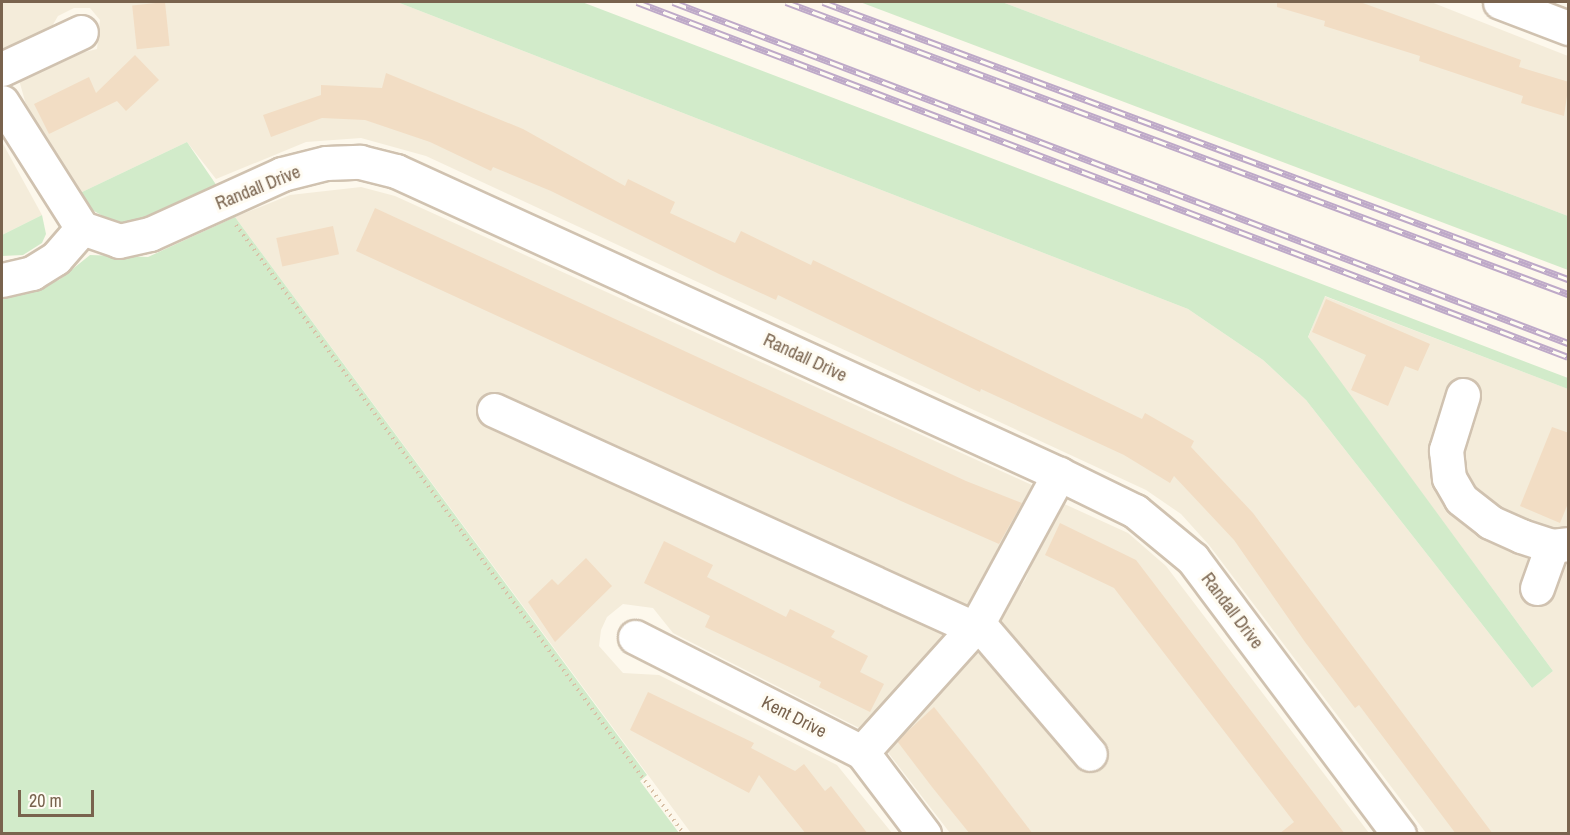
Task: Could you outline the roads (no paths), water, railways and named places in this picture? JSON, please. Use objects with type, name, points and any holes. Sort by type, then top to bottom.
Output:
[{"type":"street","points":[[1500,2],[1569,28]]},
{"type":"street","points":[[2,69],[81,32]]},
{"type":"street","points":[[2,102],[82,228],[56,258],[32,273],[2,280]]},
{"type":"street","name":"Randall Drive","points":[[82,228],[119,241],[150,234],[282,174],[326,163],[360,162],[396,171],[1059,474],[1135,511],[1193,559],[1399,834]]},
{"type":"street","points":[[1463,395],[1446,450],[1449,478],[1461,499],[1490,522],[1560,545],[1537,588]]},
{"type":"street","points":[[494,410],[976,626],[1090,754]]},
{"type":"street","points":[[862,752],[976,626],[1059,474]]},
{"type":"street","name":"Kent Drive","points":[[635,637],[862,752],[924,834]]},
{"type":"railway","points":[[637,2],[1568,357]]},
{"type":"railway","points":[[673,2],[1568,343]]},
{"type":"railway","points":[[786,2],[1568,294]]},
{"type":"railway","points":[[823,2],[1568,279]]}]
